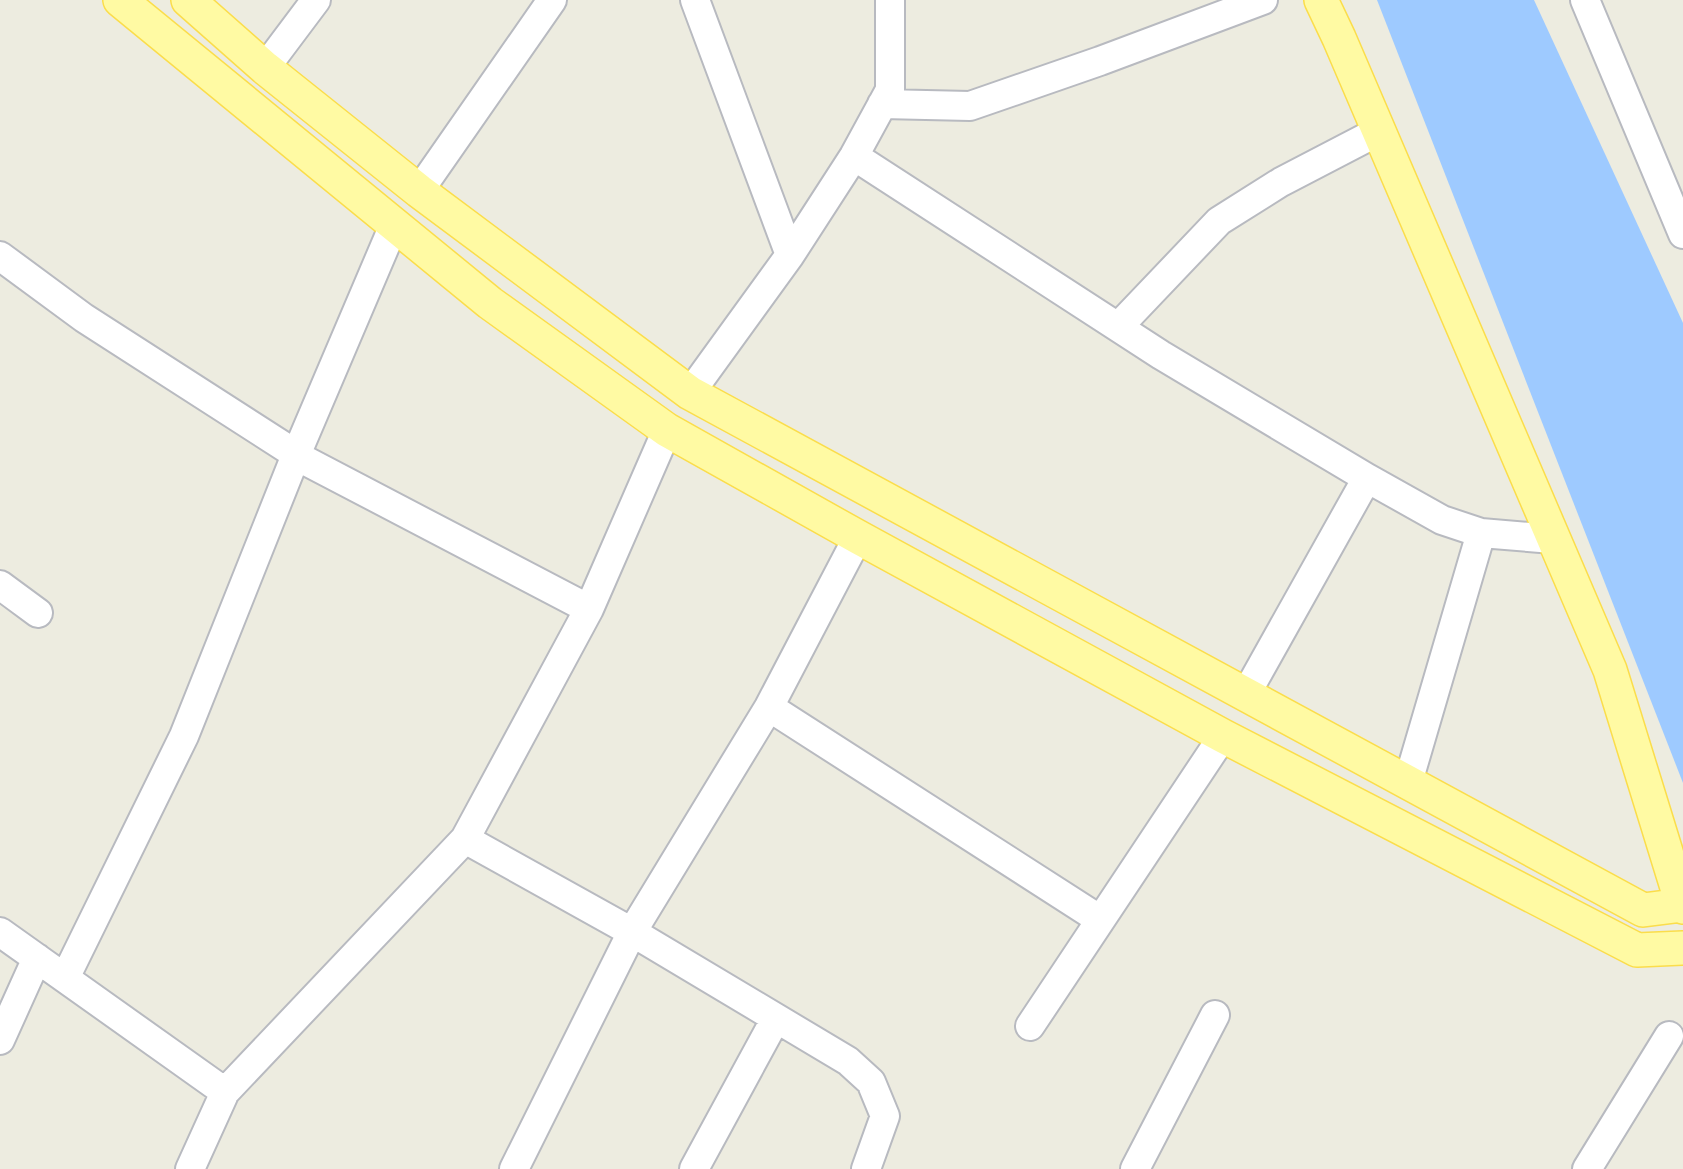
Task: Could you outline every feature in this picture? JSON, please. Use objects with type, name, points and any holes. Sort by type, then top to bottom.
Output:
[{"type":"main road","points":[[120,0],[490,303],[667,430],[1223,736],[1637,950],[1683,948]]},
{"type":"main road","points":[[188,0],[265,68],[419,191],[690,393],[1643,910],[1683,906],[1610,670],[1321,0]]},
{"type":"street","points":[[265,68],[316,0]]},
{"type":"street","points":[[419,191],[552,0]]},
{"type":"street","points":[[695,0],[790,255]]},
{"type":"street","points":[[690,393],[790,255],[854,156],[890,90],[890,0]]},
{"type":"street","points":[[882,104],[970,106],[1100,61],[1263,0]]},
{"type":"street","points":[[1585,0],[1683,234]]},
{"type":"street","points":[[1119,326],[1219,221],[1281,182],[1379,131]]},
{"type":"street","points":[[854,156],[1161,355],[1442,520],[1481,533],[1553,538]]},
{"type":"street","points":[[65,978],[184,736],[296,455],[394,225]]},
{"type":"street","points":[[0,256],[84,318],[296,455],[589,609]]},
{"type":"street","points":[[190,1169],[225,1092],[465,839],[589,609],[667,430]]},
{"type":"street","points":[[1246,694],[1367,478]]},
{"type":"street","points":[[1408,782],[1481,533]]},
{"type":"street","points":[[513,1169],[632,932],[769,707],[858,537]]},
{"type":"street","points":[[0,585],[38,613]]},
{"type":"street","points":[[769,707],[1099,919]]},
{"type":"street","points":[[1030,1026],[1099,919],[1223,736]]},
{"type":"street","points":[[465,839],[632,932],[848,1061],[871,1082],[885,1116],[866,1169]]},
{"type":"street","points":[[0,932],[225,1092]]},
{"type":"street","points":[[0,1040],[37,958]]},
{"type":"street","points":[[1135,1169],[1215,1015]]},
{"type":"street","points":[[694,1169],[776,1018]]},
{"type":"street","points":[[1587,1169],[1669,1036]]},
{"type":"water","points":[[1377,0],[1534,0],[1683,323],[1683,783]]}]
